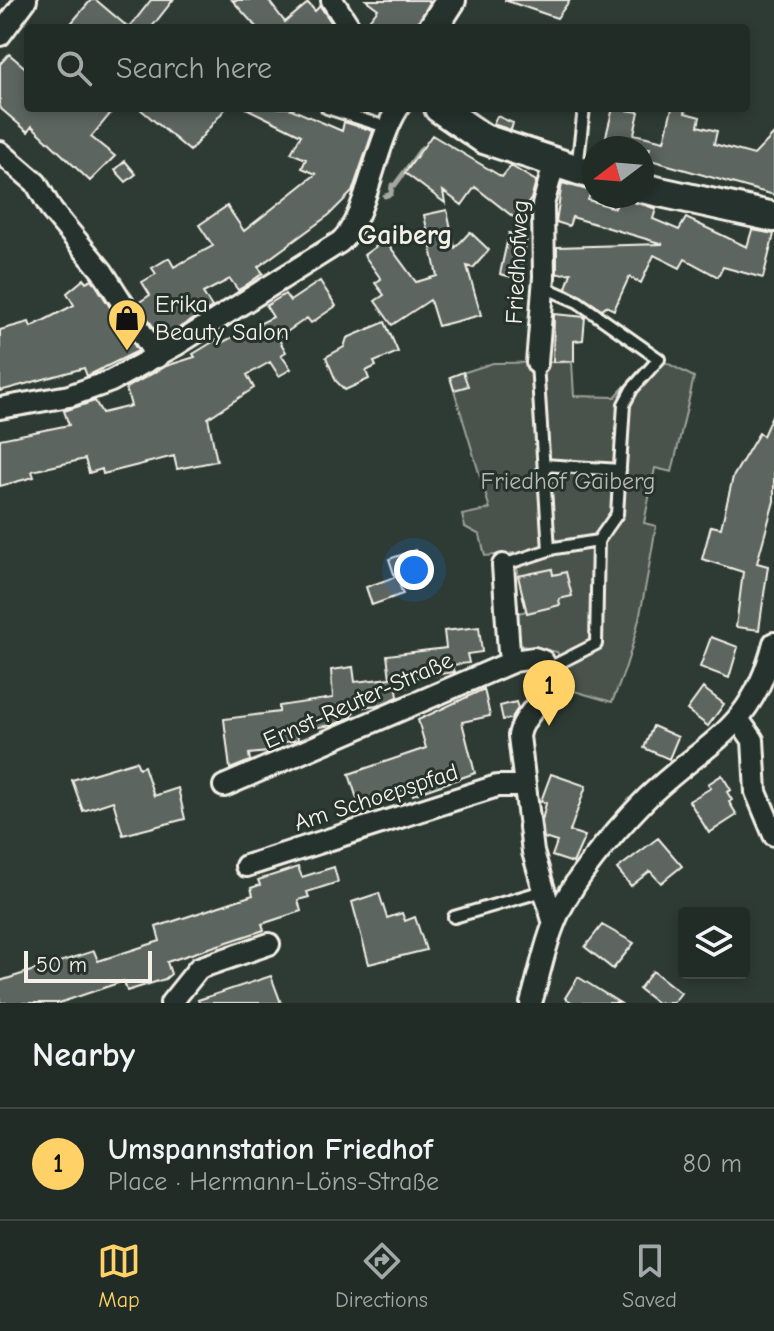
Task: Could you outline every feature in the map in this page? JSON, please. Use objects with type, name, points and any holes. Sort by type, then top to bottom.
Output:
[{"type":"main road","points":[[436,24],[451,0]]},
{"type":"main road","points":[[445,112],[484,139],[575,170]]},
{"type":"main road","points":[[654,191],[774,217]]},
{"type":"street","points":[[0,35],[26,0]]},
{"type":"street","points":[[332,0],[347,24]]},
{"type":"street","points":[[0,408],[85,392],[157,357],[344,238],[355,225],[386,127],[395,112]]},
{"type":"street","points":[[0,152],[36,183],[52,211],[84,248],[157,357]]},
{"type":"street","name":"Friedhofweg","points":[[537,363],[544,287],[542,211],[575,170]]},
{"type":"street","points":[[503,565],[507,641],[514,661],[534,658],[549,668],[546,694],[521,729],[523,786],[543,891],[554,924]]},
{"type":"street","points":[[531,1003],[554,924],[575,884],[637,809],[665,782],[715,744],[738,719],[761,684],[774,643]]},
{"type":"street","name":"Ernst-Reuter-Straße","points":[[224,786],[514,661]]},
{"type":"street","points":[[738,719],[753,740],[756,792],[774,835]]},
{"type":"street","name":"Am Schoepspfad","points":[[246,866],[497,786],[523,786]]},
{"type":"street","points":[[171,1003],[199,968],[269,944]]},
{"type":"lane","points":[[339,112],[386,127]]},
{"type":"lane","points":[[575,170],[583,112]]},
{"type":"lane","points":[[503,565],[549,550],[598,541],[615,521],[625,401],[659,359],[578,302],[544,287]]},
{"type":"lane","points":[[537,363],[549,550]]},
{"type":"lane","points":[[544,465],[620,470]]},
{"type":"lane","points":[[549,668],[596,644],[598,541]]},
{"type":"lane","points":[[454,917],[543,891]]},
{"type":"green space","name":"Friedhof Gaiberg","points":[[650,358],[661,360],[694,377],[672,472],[655,468],[644,523],[656,526],[644,594],[628,659],[612,702],[567,689],[567,671],[557,652],[516,645],[511,615],[526,611],[514,553],[485,556],[480,535],[465,527],[462,515],[490,509],[450,377],[493,363],[572,362],[574,396],[615,397]]},
{"type":"building","points":[[91,0],[96,0],[124,24],[70,24]]},
{"type":"building","points":[[151,0],[173,0],[154,24],[132,24]]},
{"type":"building","points":[[232,0],[268,0],[285,22],[308,3],[315,11],[320,6],[332,24],[253,24]]},
{"type":"building","points":[[366,0],[430,2],[418,24],[366,24],[378,9]]},
{"type":"building","points":[[504,0],[570,0],[557,18]]},
{"type":"building","points":[[9,54],[24,67],[24,112],[112,112],[91,137],[115,156],[90,181],[32,126],[28,132],[0,108],[0,64]]},
{"type":"building","points":[[144,112],[223,112],[190,151]]},
{"type":"building","points":[[254,112],[298,112],[342,131],[344,122],[373,131],[352,192],[329,215],[258,267],[263,273],[245,286],[238,290],[230,279],[203,293],[212,307],[161,339],[138,303],[150,295],[142,282],[156,274],[152,268],[169,258],[174,267],[213,246],[199,225],[227,206],[244,231],[316,174],[302,168],[306,159],[291,153],[301,135]]},
{"type":"building","points":[[612,112],[639,112],[634,134],[643,136],[606,136]]},
{"type":"building","points":[[671,112],[685,112],[700,117],[698,126],[717,131],[714,144],[754,155],[774,134],[774,195],[654,161],[654,139],[664,141]]},
{"type":"building","points":[[497,116],[513,123],[511,130],[493,124]]},
{"type":"building","points":[[432,135],[502,177],[511,166],[536,181],[531,199],[516,219],[475,187],[462,205],[443,191],[445,203],[405,173]]},
{"type":"building","points":[[125,161],[136,174],[126,182],[115,170]]},
{"type":"building","points":[[562,183],[582,189],[582,208],[653,208],[656,209],[653,219],[679,230],[686,218],[747,247],[752,230],[774,234],[763,278],[723,267],[718,277],[685,259],[680,268],[654,255],[641,283],[629,277],[614,310],[606,306],[602,309],[566,288],[571,273],[557,274],[557,247],[663,244],[572,217],[569,226],[556,222]]},
{"type":"building","points":[[447,210],[455,248],[470,232],[489,250],[473,268],[467,266],[481,315],[438,326],[430,300],[392,325],[375,301],[384,295],[375,283],[381,279],[364,255],[385,240],[416,282],[437,276],[424,215]]},
{"type":"building","points":[[509,233],[527,238],[519,279],[500,274]]},
{"type":"building","points":[[84,279],[86,282],[92,279],[138,351],[87,376],[84,368],[0,391],[0,330],[29,322],[31,327],[74,305],[67,293]]},
{"type":"building","points":[[320,281],[336,306],[311,323],[307,318],[278,338],[286,352],[281,355],[291,369],[279,376],[270,362],[247,375],[254,388],[208,418],[217,461],[177,469],[174,456],[103,474],[102,469],[89,473],[85,459],[32,471],[34,477],[0,486],[0,439],[69,425],[64,411],[95,401],[102,413],[131,406],[126,388],[166,366],[195,357],[193,354],[216,340],[219,344],[273,317],[266,306],[285,294],[290,301]]},
{"type":"building","points":[[554,314],[585,317],[583,340],[574,341],[574,361],[553,362]]},
{"type":"building","points":[[385,322],[398,352],[374,362],[376,366],[366,371],[369,379],[345,390],[336,381],[326,357],[344,347],[347,338]]},
{"type":"building","points":[[463,372],[468,386],[454,390],[450,377]]},
{"type":"building","points":[[774,411],[774,501],[757,563],[768,566],[759,630],[736,627],[743,572],[702,559],[711,526],[721,528],[733,477],[759,433],[763,436]]},
{"type":"building","points":[[415,550],[424,578],[400,586],[403,594],[372,605],[366,587],[395,577],[389,559]]},
{"type":"building","points":[[552,569],[553,575],[566,572],[572,596],[559,599],[560,605],[527,613],[518,576]]},
{"type":"building","points":[[479,627],[482,652],[467,654],[469,663],[452,665],[455,672],[404,679],[406,688],[397,689],[398,697],[379,705],[355,708],[352,717],[333,725],[297,730],[298,740],[267,745],[268,752],[249,754],[250,761],[230,769],[224,719],[279,712],[279,706],[333,698],[331,670],[353,667],[355,682],[390,678],[387,655],[446,648],[444,631]]},
{"type":"building","points":[[711,637],[738,647],[729,678],[700,667]]},
{"type":"building","points":[[703,688],[724,704],[708,726],[687,710]]},
{"type":"building","points":[[484,689],[490,716],[462,722],[475,773],[413,795],[411,788],[359,805],[349,774],[426,748],[418,720]]},
{"type":"building","points":[[516,702],[518,708],[511,719],[503,720],[500,706]]},
{"type":"building","points":[[653,726],[678,737],[669,759],[644,748]]},
{"type":"building","points":[[136,761],[139,768],[144,766],[154,796],[178,788],[185,819],[123,835],[113,801],[83,811],[72,780]]},
{"type":"building","points":[[551,774],[586,786],[570,831],[585,836],[573,863],[552,856],[557,842],[544,838],[542,821],[546,803],[541,801]]},
{"type":"building","points":[[722,775],[731,790],[727,792],[732,800],[729,802],[737,815],[709,833],[689,801],[711,788],[708,784]]},
{"type":"building","points":[[658,838],[682,866],[661,883],[650,871],[631,886],[617,869]]},
{"type":"building","points":[[298,867],[302,877],[334,867],[338,882],[307,892],[309,897],[298,900],[301,911],[262,924],[264,930],[167,962],[171,974],[165,979],[127,991],[124,981],[59,1003],[0,1003],[0,981],[94,951],[98,961],[160,941],[156,927],[253,895],[251,888],[260,885],[258,880]]},
{"type":"building","points":[[379,893],[387,918],[402,913],[405,921],[415,917],[426,950],[369,964],[352,902]]},
{"type":"building","points":[[602,925],[634,943],[613,969],[585,947]]},
{"type":"building","points":[[653,971],[681,993],[673,1003],[657,1003],[639,989]]},
{"type":"building","points":[[271,976],[281,1003],[199,1003],[198,1000]]},
{"type":"building","points":[[578,977],[620,1003],[573,1003],[565,998]]},
{"type":"waterway","points":[[395,185],[422,148]]},
{"type":"waterway","points":[[385,196],[391,194],[392,185]]},
{"type":"place","name":"Erika Beauty Salon","points":[[127,352]]},
{"type":"place","name":"Umspannstation Friedhof","points":[[549,726]]},
{"type":"district","name":"Gaiberg","points":[[405,235]]}]
